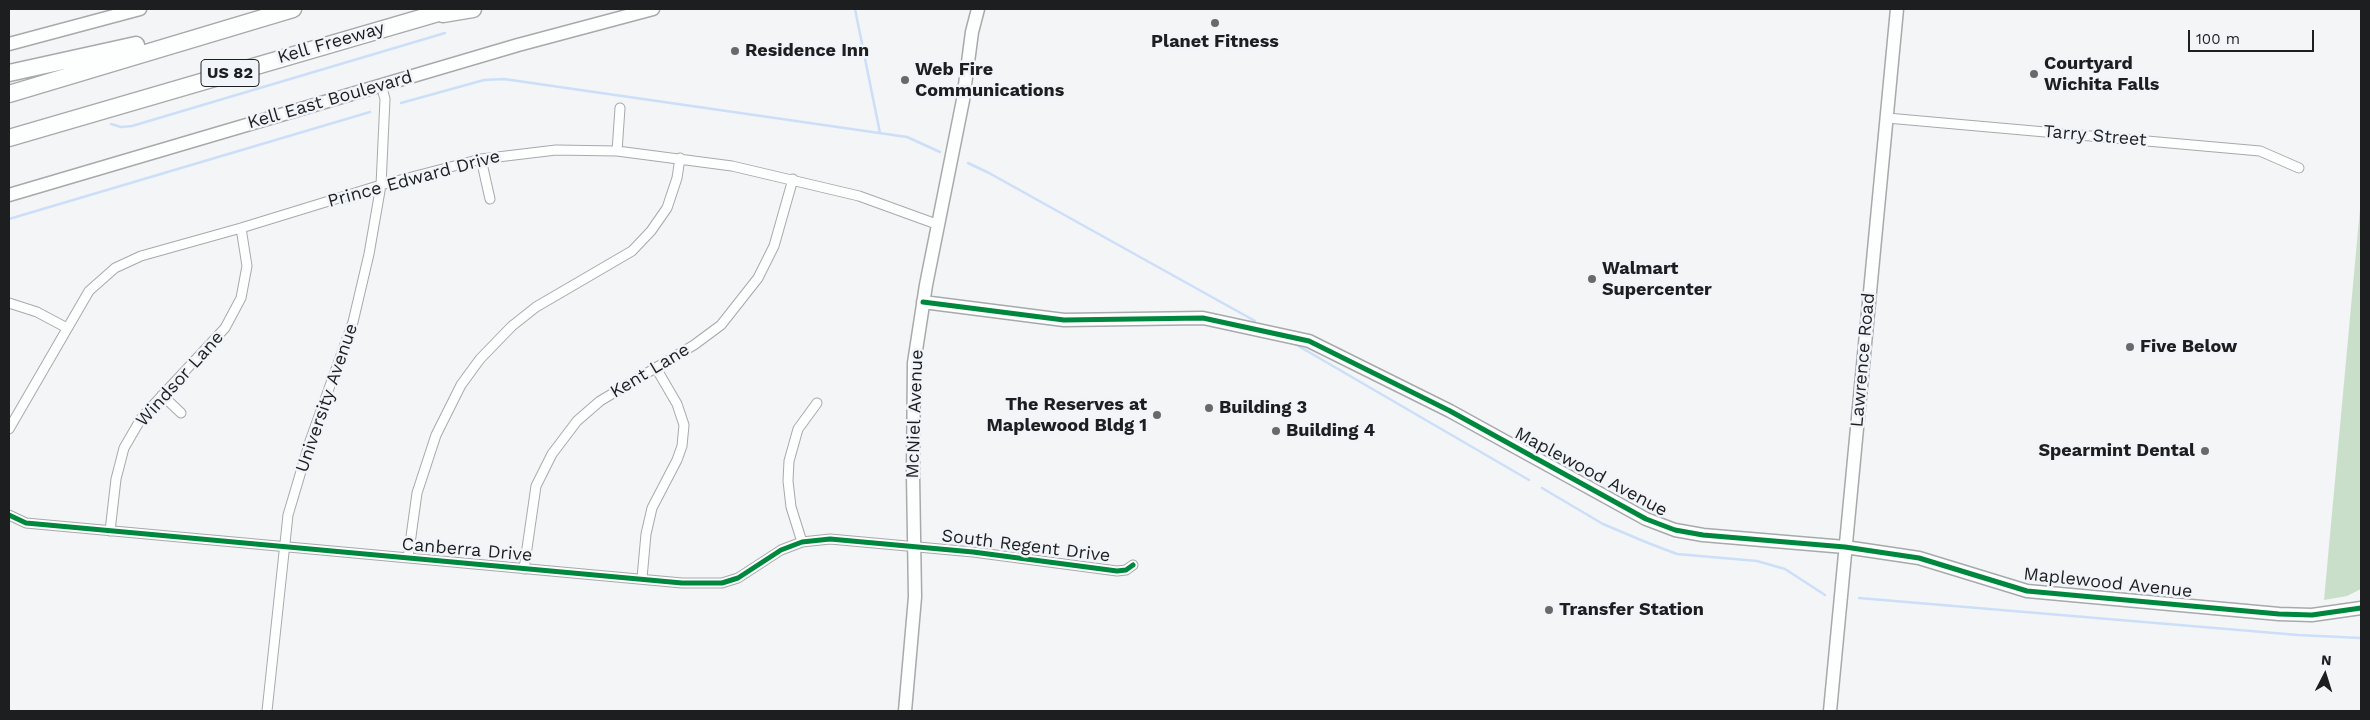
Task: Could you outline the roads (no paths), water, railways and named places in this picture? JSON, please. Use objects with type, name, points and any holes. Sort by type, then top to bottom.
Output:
[{"type":"highway","points":[[9,73],[126,48],[263,9]]},
{"type":"highway","name":"US 82","points":[[9,94],[293,9]]},
{"type":"highway","name":"Kell Freeway","points":[[9,138],[452,9]]},
{"type":"highway","points":[[409,20],[473,9]]},
{"type":"street","points":[[9,44],[140,9]]},
{"type":"street","name":"Kell East Boulevard","points":[[9,195],[381,85],[653,9]]},
{"type":"street","name":"McNiel Avenue","points":[[971,9],[972,32]]},
{"type":"street","name":"McNiel Avenue","points":[[905,711],[912,642],[914,546],[913,385],[924,302],[963,100],[972,32],[978,9]]},
{"type":"street","name":"Lawrence Road","points":[[1830,711],[1897,9]]},
{"type":"street","name":"University Avenue","points":[[267,711],[288,514],[310,441],[353,322],[369,254],[381,185],[385,99],[381,85]]},
{"type":"street","points":[[617,151],[620,108]]},
{"type":"street","name":"Tarry Street","points":[[1887,118],[2260,150],[2299,168]]},
{"type":"street","name":"Prince Edward Drive","points":[[9,429],[89,291],[115,268],[140,256],[241,228],[381,185],[482,159],[556,150],[617,151],[680,158],[793,178],[860,196],[938,225]]},
{"type":"street","points":[[408,558],[417,493],[436,435],[461,385],[480,358],[512,326],[536,307],[632,251],[651,231],[667,208],[677,178],[680,158]]},
{"type":"street","points":[[482,159],[490,199]]},
{"type":"street","name":"Kent Lane","points":[[524,569],[536,486],[552,454],[577,421],[600,401],[694,345],[721,325],[758,278],[774,246],[793,178]]},
{"type":"street","name":"Windsor Lane","points":[[110,531],[116,479],[124,448],[142,417],[225,328],[242,298],[247,266],[241,228]]},
{"type":"street","name":"Maplewood Avenue","points":[[924,302],[1064,320],[1203,318],[1309,341],[1450,411],[1646,519],[1675,530],[1703,535],[1845,547],[1919,558],[2027,591],[2312,616],[2359,607]]},
{"type":"street","points":[[9,303],[37,312],[67,328]]},
{"type":"street","points":[[642,578],[646,534],[652,508],[677,460],[682,446],[684,425],[677,404],[656,368]]},
{"type":"street","points":[[162,395],[181,413]]},
{"type":"street","points":[[802,542],[791,507],[788,481],[789,461],[798,428],[817,403]]},
{"type":"street","name":"Canberra Drive","points":[[9,515],[26,524],[682,583],[722,583],[738,578],[774,554],[802,542],[830,539],[914,546]]},
{"type":"street","name":"South Regent Drive","points":[[914,546],[1117,571],[1126,570],[1132,565]]},
{"type":"waterway","points":[[855,9],[880,133]]},
{"type":"waterway","points":[[111,124],[121,127],[132,126],[445,33]]},
{"type":"waterway","points":[[401,103],[484,80],[504,79],[907,137],[940,152]]},
{"type":"waterway","points":[[9,219],[370,112]]},
{"type":"waterway","points":[[968,163],[1255,321]]},
{"type":"waterway","points":[[1295,344],[1529,480]]},
{"type":"waterway","points":[[1542,488],[1603,524],[1677,554],[1757,561],[1785,569],[1825,595]]},
{"type":"waterway","points":[[1859,598],[2298,635],[2361,638]]},
{"type":"place","name":"Planet Fitness","points":[[1215,23]]},
{"type":"place","name":"Residence Inn","points":[[735,51]]},
{"type":"place","name":"Courtyard Wichita Falls","points":[[2034,74]]},
{"type":"place","name":"Web Fire Communications","points":[[905,80]]},
{"type":"place","name":"Walmart Supercenter","points":[[1592,279]]},
{"type":"place","name":"Five Below","points":[[2130,347]]},
{"type":"place","name":"Building 3","points":[[1209,408]]},
{"type":"place","name":"The Reserves at Maplewood Bldg 1","points":[[1157,415]]},
{"type":"place","name":"Building 4","points":[[1276,431]]},
{"type":"place","name":"Spearmint Dental","points":[[2205,451]]},
{"type":"place","name":"Transfer Station","points":[[1549,610]]}]
